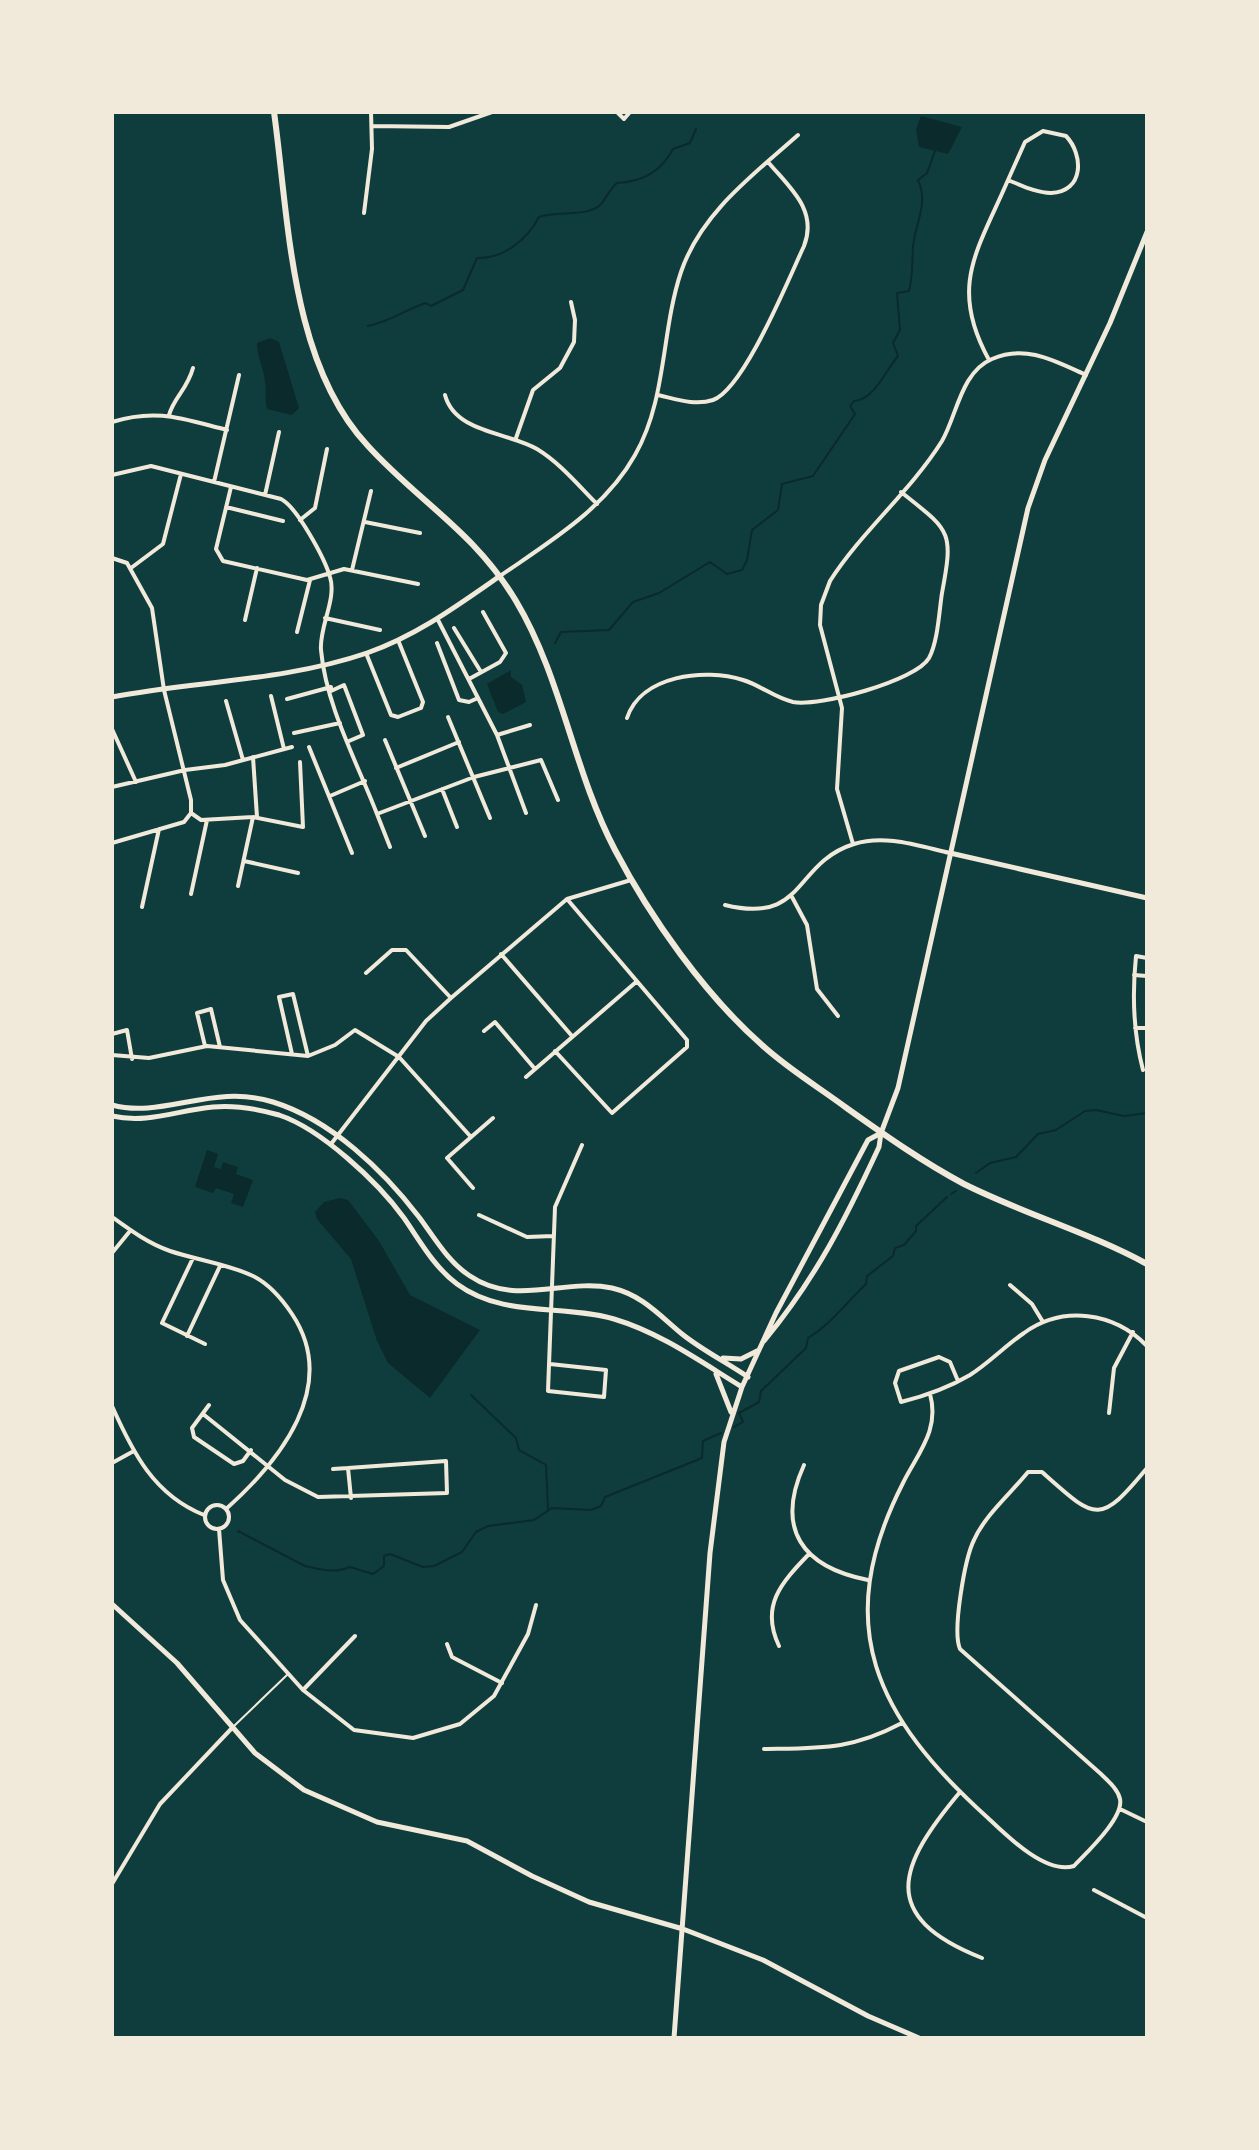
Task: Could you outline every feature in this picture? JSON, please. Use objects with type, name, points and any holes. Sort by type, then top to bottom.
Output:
[{"type":"main road","points":[[274,112],[304,320],[317,364],[330,392],[368,447],[461,530],[500,576],[541,652],[585,785],[631,880],[679,951],[747,1032],[881,1133],[963,1183],[1085,1232],[1147,1264]]},
{"type":"street","points":[[364,213],[373,126],[371,112]]},
{"type":"street","points":[[373,126],[449,127],[492,112]]},
{"type":"street","points":[[617,112],[624,119],[630,112]]},
{"type":"street","points":[[989,360],[971,322],[968,285],[973,262],[1008,180],[1025,142],[1043,131],[1066,136],[1079,155],[1077,175],[1061,191],[1041,192],[1008,180]]},
{"type":"street","points":[[112,697],[324,666],[366,653],[438,620],[597,504],[635,455],[658,395],[676,289],[689,253],[717,209],[798,135]]},
{"type":"street","points":[[658,395],[693,403],[709,401],[732,388],[804,246],[809,226],[802,201],[768,162]]},
{"type":"street","points":[[764,1341],[800,1298],[824,1260],[879,1147],[898,1088],[1028,508],[1045,460],[1086,375],[1147,232]]},
{"type":"street","points":[[516,438],[533,390],[560,368],[574,342],[571,302]]},
{"type":"street","points":[[853,844],[837,789],[843,726],[839,695],[823,645],[821,605],[838,569],[940,444],[967,383],[989,360],[1012,353],[1032,353],[1086,375]]},
{"type":"street","points":[[169,415],[173,404],[188,387],[193,368]]},
{"type":"street","points":[[214,482],[239,375]]},
{"type":"street","points":[[445,395],[448,406],[457,416],[485,431],[516,438],[550,458],[597,504]]},
{"type":"street","points":[[112,422],[139,413],[169,415],[227,430]]},
{"type":"street","points":[[265,495],[279,432]]},
{"type":"street","points":[[300,520],[315,508],[327,449]]},
{"type":"street","points":[[112,475],[151,466],[289,503],[329,573],[331,581],[321,640],[324,666],[340,723],[390,847]]},
{"type":"street","points":[[131,568],[163,544],[181,474]]},
{"type":"street","points":[[231,487],[216,554],[223,561],[310,580],[329,573],[352,570],[418,584]]},
{"type":"street","points":[[352,570],[371,491]]},
{"type":"street","points":[[627,718],[634,701],[643,692],[691,676],[741,679],[795,702],[839,695],[904,679],[916,673],[931,653],[949,542],[938,521],[901,491]]},
{"type":"street","points":[[226,507],[283,521]]},
{"type":"street","points":[[365,522],[420,533]]},
{"type":"street","points":[[112,558],[122,559],[131,568],[152,608],[164,690],[185,770],[191,813],[195,819],[255,817],[303,827],[300,762]]},
{"type":"street","points":[[245,620],[257,568]]},
{"type":"street","points":[[297,632],[310,580]]},
{"type":"street","points":[[469,679],[500,662],[506,653],[483,612]]},
{"type":"street","points":[[325,618],[380,630]]},
{"type":"street","points":[[438,620],[497,735],[526,813]]},
{"type":"street","points":[[454,628],[481,672]]},
{"type":"street","points":[[366,653],[391,715],[398,717],[421,708],[423,702],[398,640]]},
{"type":"street","points":[[437,643],[459,700],[469,702],[478,698]]},
{"type":"street","points":[[287,699],[344,685],[363,735],[349,741]]},
{"type":"street","points":[[271,696],[284,749]]},
{"type":"street","points":[[226,701],[243,760]]},
{"type":"street","points":[[448,717],[490,818]]},
{"type":"street","points":[[294,733],[340,723]]},
{"type":"street","points":[[497,735],[530,725]]},
{"type":"street","points":[[112,729],[136,782]]},
{"type":"street","points":[[385,740],[425,836]]},
{"type":"street","points":[[396,768],[459,742]]},
{"type":"street","points":[[112,787],[292,747]]},
{"type":"street","points":[[309,747],[352,853]]},
{"type":"street","points":[[238,886],[255,817],[253,757]]},
{"type":"street","points":[[377,814],[507,766],[541,760],[558,800]]},
{"type":"street","points":[[329,796],[365,781]]},
{"type":"street","points":[[442,789],[457,827]]},
{"type":"street","points":[[112,843],[184,822],[191,813]]},
{"type":"street","points":[[191,894],[207,820]]},
{"type":"street","points":[[142,907],[159,829]]},
{"type":"street","points":[[725,905],[758,911],[792,897],[822,862],[853,844],[890,840],[1147,898]]},
{"type":"street","points":[[244,861],[298,873]]},
{"type":"street","points":[[329,1146],[426,1021],[451,998],[567,899],[631,880]]},
{"type":"street","points":[[792,897],[807,925],[817,989],[838,1016]]},
{"type":"street","points":[[555,1051],[612,1113],[687,1047],[687,1040],[567,899]]},
{"type":"street","points":[[366,973],[392,950],[406,950],[451,998]]},
{"type":"street","points":[[501,954],[572,1036]]},
{"type":"street","points":[[1143,1070],[1135,1028],[1134,975],[1136,956],[1147,958]]},
{"type":"street","points":[[1134,975],[1147,976]]},
{"type":"street","points":[[526,1077],[636,982]]},
{"type":"street","points":[[292,1055],[279,997],[293,994],[308,1056]]},
{"type":"street","points":[[205,1046],[197,1013],[211,1009],[220,1047]]},
{"type":"street","points":[[484,1031],[495,1022],[535,1069]]},
{"type":"street","points":[[1135,1028],[1147,1028]]},
{"type":"street","points":[[112,1034],[127,1030],[132,1059]]},
{"type":"street","points":[[112,1055],[132,1059],[205,1046],[308,1056],[335,1045],[355,1030],[399,1057],[471,1137]]},
{"type":"street","points":[[112,1105],[136,1109],[204,1097],[243,1096],[293,1110],[336,1135],[397,1190],[449,1256],[472,1278],[510,1291],[607,1287],[634,1295],[683,1335],[748,1377]]},
{"type":"street","points":[[112,1116],[152,1119],[214,1107],[259,1109],[284,1117],[329,1146],[388,1198],[435,1264],[461,1287],[492,1301],[601,1316],[631,1325],[742,1387]]},
{"type":"street","points":[[473,1188],[447,1158],[493,1118]]},
{"type":"street","points":[[674,2038],[710,1553],[724,1442],[742,1387],[764,1341],[868,1140],[881,1133]]},
{"type":"street","points":[[550,1364],[606,1370],[604,1397],[548,1391],[555,1207],[582,1145]]},
{"type":"street","points":[[479,1215],[527,1237],[553,1236]]},
{"type":"street","points":[[112,1217],[130,1231],[166,1250],[251,1275],[269,1286],[286,1305],[309,1344],[308,1395],[290,1435],[267,1468],[226,1509]]},
{"type":"street","points":[[112,1253],[130,1231]]},
{"type":"street","points":[[193,1258],[162,1323],[205,1344]]},
{"type":"street","points":[[187,1336],[220,1266]]},
{"type":"street","points":[[1010,1285],[1032,1304],[1043,1322]]},
{"type":"street","points":[[958,1381],[948,1359],[935,1357],[897,1374],[896,1386],[901,1402],[930,1394],[958,1381],[1043,1322],[1084,1315],[1114,1321],[1133,1332],[1147,1346]]},
{"type":"street","points":[[1109,1413],[1114,1368],[1133,1332]]},
{"type":"street","points":[[720,1358],[741,1359],[760,1349]]},
{"type":"street","points":[[710,1367],[721,1379],[732,1414]]},
{"type":"street","points":[[930,1394],[933,1415],[927,1442],[887,1514],[868,1580],[873,1658],[884,1692],[902,1723],[960,1792],[1029,1850],[1051,1866],[1063,1869],[1074,1866],[1120,1809],[1120,1798],[1111,1784],[972,1663],[960,1649],[956,1633],[974,1539],[1028,1472],[1042,1472],[1081,1505],[1102,1509],[1117,1504],[1147,1468]]},
{"type":"street","points":[[209,1405],[192,1428],[194,1437],[234,1464],[243,1461],[251,1450]]},
{"type":"street","points":[[112,1406],[132,1452],[159,1487],[204,1515],[208,1526],[219,1529]]},
{"type":"street","points":[[203,1414],[251,1450],[267,1468],[298,1489],[318,1497],[447,1493],[446,1461],[333,1469]]},
{"type":"street","points":[[112,1463],[132,1452]]},
{"type":"street","points":[[804,1465],[792,1497],[792,1522],[809,1554],[831,1570],[868,1580]]},
{"type":"street","points":[[348,1468],[351,1498]]},
{"type":"street","points":[[204,1515],[213,1505],[226,1509]]},
{"type":"street","points":[[219,1529],[228,1522],[226,1509]]},
{"type":"street","points":[[219,1529],[223,1580],[232,1606],[303,1690],[354,1730],[413,1738],[460,1724],[480,1709],[502,1683],[528,1634],[536,1605]]},
{"type":"street","points":[[779,1646],[771,1628],[771,1609],[783,1583],[809,1554]]},
{"type":"street","points":[[112,1604],[177,1663],[232,1728],[278,1773],[336,1807],[377,1822],[467,1841],[589,1902],[683,1929],[775,1965],[868,2016],[919,2038]]},
{"type":"street","points":[[303,1690],[355,1636]]},
{"type":"street","points":[[447,1644],[452,1657],[502,1683]]},
{"type":"street","points":[[764,1749],[849,1745],[871,1740],[902,1723]]},
{"type":"street","points":[[112,1884],[160,1804],[232,1728]]},
{"type":"street","points":[[960,1792],[915,1852],[909,1891],[912,1907],[924,1928],[949,1945],[982,1958]]},
{"type":"street","points":[[1120,1809],[1147,1822]]},
{"type":"street","points":[[1094,1890],[1147,1918]]},
{"type":"lane","points":[[232,1728],[288,1674]]},
{"type":"water","points":[[921,116],[962,127],[948,154],[919,147],[916,129]]},
{"type":"water","points":[[270,338],[279,342],[299,408],[292,415],[267,409],[257,343]]},
{"type":"water","points":[[511,670],[511,677],[522,685],[526,702],[503,714],[498,712],[487,684]]},
{"type":"water","points":[[207,1150],[218,1154],[214,1167],[221,1169],[223,1162],[238,1167],[236,1174],[253,1180],[243,1207],[231,1203],[234,1194],[216,1188],[213,1193],[195,1187]]},
{"type":"water","points":[[340,1198],[348,1200],[379,1241],[410,1295],[480,1330],[430,1398],[388,1363],[377,1341],[351,1259],[317,1219],[315,1212],[324,1202]]},
{"type":"waterway","points":[[368,326],[426,303],[431,306],[463,290],[477,258],[505,252],[528,233],[539,217],[595,208],[617,183],[643,178],[657,170],[673,149],[690,143],[696,129]]},
{"type":"waterway","points":[[555,643],[561,632],[609,630],[633,602],[659,593],[710,562],[727,574],[742,570],[747,560],[752,530],[778,510],[782,484],[813,476],[855,414],[850,406],[874,390],[898,356],[893,343],[900,330],[897,293],[909,291],[914,238],[922,205],[918,180],[927,173],[935,151]]},
{"type":"waterway","points":[[976,1173],[990,1163],[1016,1157],[1038,1134],[1056,1130],[1085,1111],[1124,1116],[1147,1113]]},
{"type":"waterway","points":[[951,1194],[956,1191]]},
{"type":"waterway","points":[[734,1427],[743,1422],[739,1413],[759,1402],[761,1391],[806,1348],[808,1338],[838,1313],[866,1284],[867,1276],[893,1256],[895,1248],[904,1245],[916,1231],[916,1226],[947,1197]]},
{"type":"waterway","points":[[471,1395],[516,1438],[519,1450],[546,1465],[548,1509]]},
{"type":"waterway","points":[[238,1531],[305,1566],[338,1570],[350,1567],[373,1574],[384,1566],[384,1556],[390,1554],[423,1567],[434,1566],[462,1552],[476,1532],[488,1526],[534,1520],[552,1508],[591,1510],[601,1506],[605,1497],[702,1458],[703,1441],[721,1433]]}]
